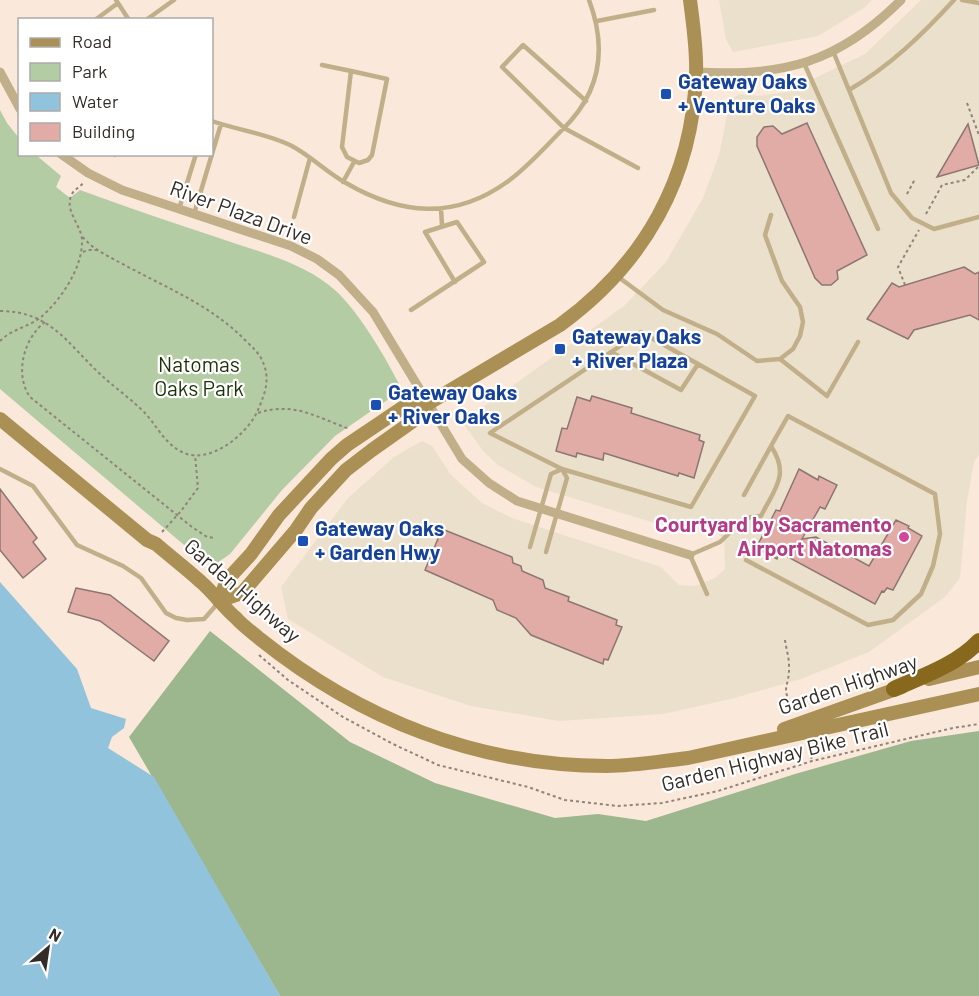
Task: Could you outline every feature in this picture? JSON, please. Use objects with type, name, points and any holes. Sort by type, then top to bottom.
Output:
[{"type":"highway","points":[[894,689],[955,661],[979,641]]},
{"type":"main road","points":[[219,601],[242,593],[296,530],[311,508],[346,470],[413,422],[429,403],[560,325],[594,299],[617,276],[649,233],[665,204],[677,175],[689,134],[696,72],[690,0]]},
{"type":"main road","points":[[219,601],[227,579],[251,554],[279,515],[331,459],[402,408],[429,403]]},
{"type":"main road","name":"Garden Highway","points":[[0,419],[203,583],[236,618],[285,658],[345,697],[404,726],[458,744],[539,762],[608,766],[688,758],[979,694]]},
{"type":"main road","name":"Garden Highway","points":[[732,748],[894,689],[979,667]]},
{"type":"street","points":[[696,72],[758,73],[804,63],[833,51],[873,26],[901,0]]},
{"type":"street","points":[[0,72],[18,105]]},
{"type":"street","name":"River Plaza Drive","points":[[64,156],[87,173],[122,190],[291,246],[317,259],[339,275],[373,312],[462,459],[475,472],[502,493],[517,501],[690,555]]},
{"type":"lane","points":[[149,18],[174,0]]},
{"type":"lane","points":[[213,121],[280,141],[310,158],[343,182],[384,200],[419,208],[441,209],[477,199],[509,181],[573,119],[586,101],[597,69],[600,49],[597,21],[589,0]]},
{"type":"lane","points":[[849,90],[870,78],[899,56],[954,0]]},
{"type":"lane","points":[[963,0],[979,2]]},
{"type":"lane","points":[[97,18],[117,2],[128,18]]},
{"type":"lane","points":[[597,21],[654,10]]},
{"type":"lane","points":[[586,101],[523,45],[502,67],[564,128],[638,168]]},
{"type":"lane","points":[[833,51],[891,193],[912,218],[934,229],[979,217]]},
{"type":"lane","points":[[804,63],[878,229]]},
{"type":"lane","points":[[322,65],[351,71],[387,79],[372,155],[364,162],[354,162],[347,157],[342,147],[351,71]]},
{"type":"lane","points":[[213,151],[221,124]]},
{"type":"lane","points":[[179,209],[195,156]]},
{"type":"lane","points":[[194,214],[211,156]]},
{"type":"lane","points":[[294,218],[310,158]]},
{"type":"lane","points":[[343,182],[354,162]]},
{"type":"lane","points":[[441,209],[442,225]]},
{"type":"lane","points":[[617,276],[663,310],[717,334],[757,361],[780,359],[797,343],[803,322],[800,307],[782,281],[765,236],[771,215]]},
{"type":"lane","points":[[411,310],[454,282],[484,262],[457,222],[425,232],[454,282]]},
{"type":"lane","points":[[641,332],[755,396],[691,507],[562,469],[490,433],[611,352],[641,332]]},
{"type":"lane","points":[[780,359],[826,396],[858,342]]},
{"type":"lane","points":[[611,352],[681,390],[698,364]]},
{"type":"lane","points":[[744,495],[788,416],[935,494],[940,534],[921,594],[893,620],[868,625],[746,560]]},
{"type":"lane","points":[[707,594],[690,555],[720,542],[745,518],[761,516],[781,478],[780,460],[771,446]]},
{"type":"lane","points":[[0,469],[33,486],[77,545],[123,566],[141,578],[166,613],[187,620],[204,619],[219,601]]},
{"type":"lane","points":[[530,547],[551,474],[562,469]]},
{"type":"lane","points":[[546,552],[567,478],[562,469]]},
{"type":"path","points":[[967,103],[979,135]]},
{"type":"path","points":[[926,214],[942,185],[965,180],[979,166]]},
{"type":"path","points":[[0,311],[32,315],[45,322],[64,337],[146,415],[171,445],[184,453],[195,455],[221,450],[246,430],[257,413],[267,389],[267,374],[258,352],[240,334],[203,305],[97,250],[82,236],[71,211],[70,202],[72,194],[81,187],[87,173]]},
{"type":"path","points":[[907,194],[915,179]]},
{"type":"path","points":[[905,285],[898,267],[919,230]]},
{"type":"path","points":[[0,341],[19,327],[39,318],[63,289],[74,272],[81,253],[82,236]]},
{"type":"path","points":[[81,253],[97,250]]},
{"type":"path","points":[[45,322],[30,337],[23,359],[22,379],[26,391],[35,402],[178,515],[207,537],[215,538]]},
{"type":"path","points":[[257,413],[272,409],[303,410],[350,429]]},
{"type":"path","points":[[159,535],[178,515],[198,488],[195,455]]},
{"type":"path","points":[[785,640],[789,665],[786,698],[803,722]]},
{"type":"path","name":"Garden Highway Bike Trail","points":[[255,651],[288,680],[343,717],[438,765],[528,787],[565,800],[618,806],[662,802],[718,791],[812,761],[979,724]]},
{"type":"shaded area","points":[[719,0],[872,0],[864,8],[818,36],[733,52],[726,39]]},
{"type":"shaded area","points":[[921,0],[979,0],[979,454],[974,462],[967,501],[960,578],[945,597],[869,652],[801,679],[731,699],[663,714],[559,721],[471,706],[383,677],[288,619],[281,587],[348,498],[394,457],[422,441],[432,446],[451,475],[482,503],[512,518],[661,567],[679,585],[695,586],[715,578],[725,569],[724,539],[705,523],[689,520],[668,527],[536,487],[498,465],[484,452],[462,422],[624,306],[666,262],[703,198],[719,155],[730,100],[740,94],[758,96],[786,92],[865,54]]},
{"type":"green space","name":"Natomas Oaks Park","points":[[0,110],[18,137],[18,156],[37,156],[61,176],[56,187],[70,198],[80,190],[280,259],[310,272],[345,300],[380,349],[400,386],[393,396],[335,436],[282,490],[230,554],[217,563],[203,561],[0,389]]},
{"type":"green space","points":[[210,631],[350,742],[435,783],[555,818],[598,814],[646,821],[795,774],[911,741],[979,731],[979,996],[280,996],[129,737]]},
{"type":"water","points":[[0,582],[77,669],[91,708],[126,719],[124,728],[112,737],[108,748],[154,777],[280,996],[0,996]]},
{"type":"building","points":[[807,123],[867,255],[837,271],[838,279],[831,285],[822,285],[815,278],[757,146],[757,137],[764,127],[773,126],[782,134]]},
{"type":"building","points":[[968,124],[979,165],[937,177]]},
{"type":"building","points":[[964,267],[975,274],[979,272],[979,320],[970,315],[914,330],[908,339],[867,319],[892,283],[899,287]]},
{"type":"building","points":[[592,396],[632,408],[631,413],[700,435],[699,440],[704,442],[694,478],[679,473],[678,476],[604,453],[603,460],[577,453],[576,457],[556,451],[562,428],[567,429],[577,397],[590,401]]},
{"type":"building","name":"Courtyard by Sacramento Airport Natomas","points":[[799,469],[818,480],[819,476],[837,485],[825,509],[820,507],[802,539],[816,537],[869,566],[896,520],[922,536],[893,590],[887,588],[884,592],[882,591],[875,604],[779,552],[777,559],[756,548],[776,510],[780,511]]},
{"type":"building","points":[[0,489],[37,538],[33,542],[46,559],[23,578],[0,550]]},
{"type":"building","points":[[442,529],[512,557],[513,563],[521,566],[522,571],[543,580],[545,588],[569,597],[568,601],[617,620],[616,625],[622,627],[608,660],[604,659],[603,664],[531,635],[516,618],[497,610],[493,600],[425,570]]},
{"type":"building","points":[[76,588],[110,595],[169,641],[154,661],[100,621],[68,612]]},
{"type":"place","name":"Gateway Oaks + Venture Oaks","points":[[666,94]]},
{"type":"place","name":"Gateway Oaks + River Plaza","points":[[560,349]]},
{"type":"place","name":"Gateway Oaks + River Oaks","points":[[376,405]]},
{"type":"place","name":"Courtyard by Sacramento Airport Natomas","points":[[904,537]]},
{"type":"place","name":"Gateway Oaks + Garden Hwy","points":[[303,541]]}]
